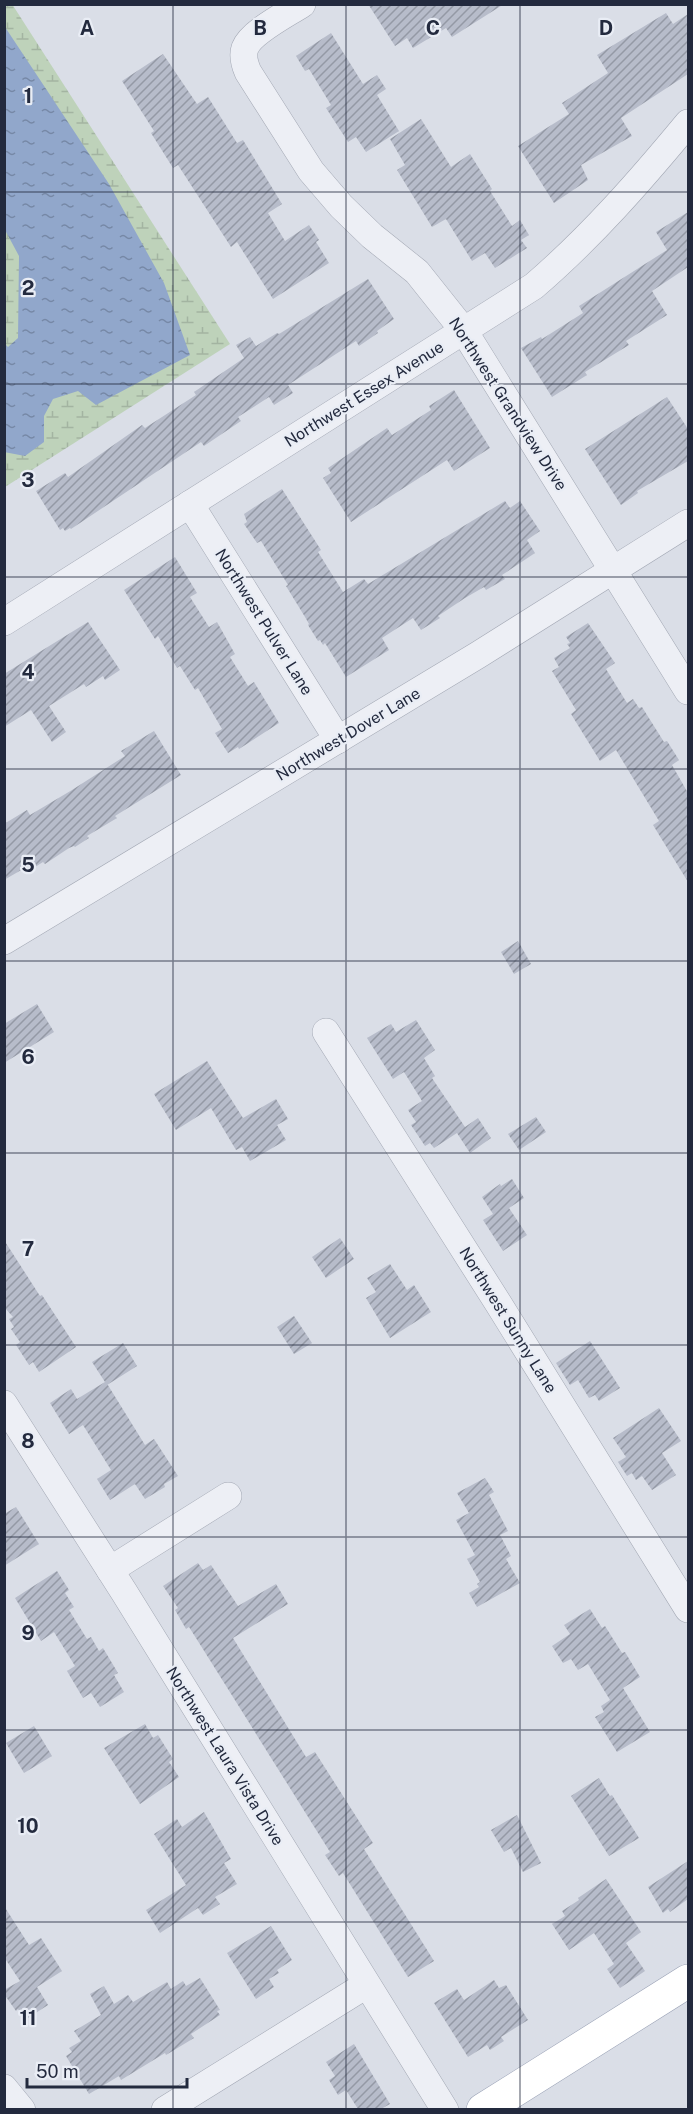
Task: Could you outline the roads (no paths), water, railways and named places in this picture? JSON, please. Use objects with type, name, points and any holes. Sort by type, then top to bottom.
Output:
[{"type":"main road","points":[[483,2109],[688,1981]]},
{"type":"street","name":"Northwest Grandview Drive","points":[[302,4],[253,38],[244,49],[244,61],[248,72],[311,171],[372,236],[417,272],[464,332],[614,569],[688,691]]},
{"type":"street","name":"Northwest Essex Avenue","points":[[4,622],[534,286],[610,214],[688,123]]},
{"type":"street","name":"Northwest Pulver Lane","points":[[190,504],[338,740]]},
{"type":"street","name":"Northwest Dover Lane","points":[[4,941],[478,655],[688,523]]},
{"type":"street","name":"Northwest Sunny Lane","points":[[326,1032],[511,1323],[688,1609]]},
{"type":"street","name":"Northwest Laura Vista Drive","points":[[4,1404],[110,1570],[445,2109]]},
{"type":"street","points":[[110,1570],[228,1496]]},
{"type":"street","points":[[165,2109],[366,1985]]},
{"type":"street","points":[[4,2088],[22,2109]]},
{"type":"water","points":[[5,27],[109,184],[164,283],[190,355],[96,405],[78,391],[53,399],[44,416],[44,442],[25,456],[4,452],[5,344],[8,347],[18,338],[19,256],[5,230]]}]
